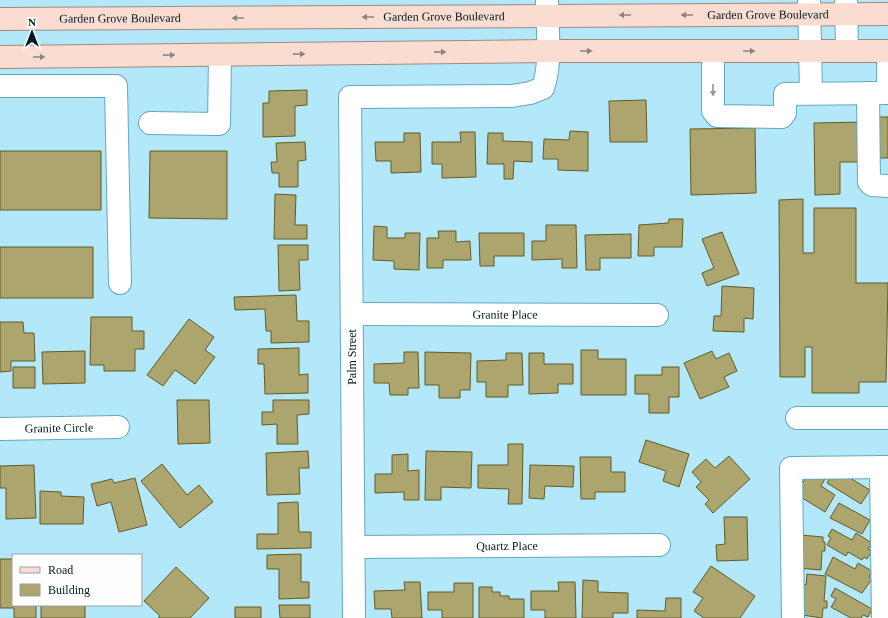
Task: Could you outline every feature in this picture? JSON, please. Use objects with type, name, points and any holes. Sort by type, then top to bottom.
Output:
[{"type":"main road","name":"Garden Grove Boulevard","points":[[0,19],[547,8],[846,7],[888,14]]},
{"type":"main road","points":[[0,57],[547,51],[888,51]]},
{"type":"street","points":[[810,7],[811,93]]},
{"type":"street","points":[[846,7],[848,51]]},
{"type":"street","points":[[547,8],[547,51]]},
{"type":"street","name":"Palm Street","points":[[354,618],[350,97],[512,96],[530,93],[543,88],[546,80],[547,51]]},
{"type":"street","points":[[713,51],[714,111],[718,116],[782,117],[785,113],[785,94],[881,93]]},
{"type":"street","points":[[888,51],[869,182],[872,185],[888,186]]},
{"type":"street","points":[[150,123],[219,124],[220,55]]},
{"type":"street","points":[[116,56],[120,283]]},
{"type":"street","points":[[0,86],[116,86]]},
{"type":"street","name":"Granite Place","points":[[352,314],[658,316]]},
{"type":"street","points":[[797,418],[888,418]]},
{"type":"street","name":"Granite Circle","points":[[0,429],[118,427]]},
{"type":"street","points":[[793,618],[791,468],[885,467],[883,618]]},
{"type":"street","name":"Quartz Place","points":[[354,547],[660,545]]},
{"type":"building","points":[[307,90],[307,105],[295,106],[295,136],[263,137],[263,103],[269,103],[269,91]]},
{"type":"building","points":[[646,100],[647,142],[610,142],[609,101]]},
{"type":"building","points":[[876,117],[888,117],[888,158],[876,158]]},
{"type":"building","points":[[863,122],[864,162],[840,162],[840,194],[815,195],[814,123]]},
{"type":"building","points":[[755,128],[756,193],[691,195],[690,129]]},
{"type":"building","points":[[570,131],[588,132],[588,171],[558,170],[558,159],[543,159],[544,139],[569,140]]},
{"type":"building","points":[[460,132],[475,132],[476,177],[442,178],[442,164],[432,164],[432,142],[461,142]]},
{"type":"building","points":[[404,133],[420,133],[421,172],[391,173],[391,161],[376,161],[375,142],[404,142]]},
{"type":"building","points":[[488,133],[503,133],[503,141],[532,142],[532,162],[514,161],[513,179],[504,179],[504,164],[487,164]]},
{"type":"building","points":[[305,142],[306,160],[298,161],[298,187],[279,187],[279,173],[272,173],[271,162],[277,162],[276,143]]},
{"type":"building","points":[[0,151],[101,151],[101,210],[0,210]]},
{"type":"building","points":[[150,151],[227,151],[227,219],[149,218]]},
{"type":"building","points":[[275,194],[296,195],[295,225],[307,225],[307,239],[274,239]]},
{"type":"building","points":[[803,199],[803,253],[814,253],[814,208],[856,208],[856,283],[888,283],[886,382],[859,382],[859,393],[812,393],[812,347],[805,347],[805,377],[780,377],[779,200]]},
{"type":"building","points":[[669,219],[683,219],[682,247],[654,247],[654,256],[638,256],[639,225],[668,223]]},
{"type":"building","points":[[546,225],[576,225],[577,268],[562,268],[562,259],[532,260],[532,241],[546,241]]},
{"type":"building","points":[[374,226],[387,227],[387,238],[405,238],[405,233],[420,233],[419,270],[394,269],[394,261],[373,260]]},
{"type":"building","points":[[438,231],[456,231],[456,242],[470,241],[471,260],[443,260],[443,268],[427,268],[427,238],[439,238]]},
{"type":"building","points":[[722,232],[739,274],[707,286],[702,273],[714,268],[702,239]]},
{"type":"building","points":[[479,233],[524,233],[524,256],[494,256],[494,266],[480,266]]},
{"type":"building","points":[[631,234],[631,258],[600,258],[600,270],[586,270],[585,235]]},
{"type":"building","points":[[278,245],[308,245],[308,260],[299,260],[300,290],[279,291]]},
{"type":"building","points":[[0,247],[93,247],[93,298],[0,298]]},
{"type":"building","points":[[722,286],[754,288],[753,319],[744,318],[744,332],[713,331],[714,316],[721,316]]},
{"type":"building","points":[[296,295],[297,321],[309,321],[309,342],[271,343],[271,331],[266,331],[265,309],[235,310],[234,297]]},
{"type":"building","points":[[91,317],[132,317],[132,331],[144,331],[144,349],[135,349],[135,371],[104,371],[104,365],[90,365]]},
{"type":"building","points":[[189,319],[214,337],[205,350],[215,357],[195,384],[175,370],[163,386],[147,375]]},
{"type":"building","points":[[0,322],[23,322],[24,333],[34,333],[35,361],[11,361],[11,371],[0,372]]},
{"type":"building","points":[[299,348],[299,375],[308,374],[308,393],[265,394],[264,364],[258,364],[258,349]]},
{"type":"building","points":[[581,350],[598,350],[598,359],[626,359],[626,395],[581,395]]},
{"type":"building","points":[[85,351],[85,383],[43,384],[42,352]]},
{"type":"building","points":[[712,351],[716,359],[729,353],[737,371],[724,377],[729,387],[700,399],[684,363]]},
{"type":"building","points":[[404,352],[418,352],[419,388],[408,388],[408,395],[390,395],[389,383],[374,383],[374,364],[404,363]]},
{"type":"building","points":[[425,352],[471,353],[470,390],[460,390],[460,398],[439,398],[439,385],[425,385]]},
{"type":"building","points":[[506,353],[522,353],[523,385],[508,385],[508,397],[486,397],[486,382],[477,382],[477,361],[506,360]]},
{"type":"building","points":[[529,353],[544,353],[544,364],[573,364],[573,384],[558,384],[558,393],[529,394]]},
{"type":"building","points":[[13,367],[35,367],[35,388],[13,388]]},
{"type":"building","points":[[662,367],[679,367],[679,397],[669,397],[669,413],[649,413],[649,394],[635,394],[635,375],[662,375]]},
{"type":"building","points":[[177,400],[209,400],[210,443],[178,444]]},
{"type":"building","points":[[273,400],[309,400],[309,414],[297,415],[298,444],[277,444],[277,424],[262,425],[262,412],[273,412]]},
{"type":"building","points":[[646,440],[689,454],[679,487],[663,481],[666,471],[639,462]]},
{"type":"building","points":[[508,444],[523,444],[522,504],[508,504],[509,489],[478,488],[478,465],[508,465]]},
{"type":"building","points":[[308,451],[309,468],[299,468],[300,494],[267,495],[266,453]]},
{"type":"building","points":[[426,451],[472,452],[471,488],[441,487],[441,500],[425,500]]},
{"type":"building","points":[[408,454],[408,471],[419,470],[419,500],[404,500],[404,492],[375,493],[375,474],[392,474],[392,455]]},
{"type":"building","points":[[729,456],[750,479],[713,513],[705,504],[709,500],[696,487],[701,482],[692,472],[706,459],[715,468]]},
{"type":"building","points":[[580,457],[611,457],[611,472],[625,472],[625,492],[595,492],[595,499],[581,499]]},
{"type":"building","points":[[162,464],[187,495],[199,485],[213,502],[180,528],[141,481]]},
{"type":"building","points":[[34,465],[36,518],[6,519],[6,488],[0,488],[0,466]]},
{"type":"building","points":[[530,465],[574,466],[573,487],[545,486],[544,499],[529,498]]},
{"type":"building","points":[[811,469],[826,477],[821,486],[835,495],[825,512],[796,494]]},
{"type":"building","points":[[835,469],[870,490],[861,504],[827,483]]},
{"type":"building","points":[[135,478],[147,525],[119,532],[111,502],[97,506],[91,484],[112,479],[114,483]]},
{"type":"building","points":[[40,491],[61,492],[61,496],[84,497],[83,524],[40,524]]},
{"type":"building","points":[[298,502],[299,532],[311,532],[311,548],[257,549],[257,534],[278,534],[278,503]]},
{"type":"building","points":[[839,503],[870,520],[862,534],[830,518]]},
{"type":"building","points":[[724,517],[747,517],[748,560],[717,561],[716,545],[725,544]]},
{"type":"building","points":[[832,529],[852,540],[856,533],[872,543],[868,549],[872,551],[867,559],[864,557],[862,560],[848,552],[846,556],[827,545],[831,538],[828,536]]},
{"type":"building","points":[[801,535],[823,537],[823,542],[825,542],[825,551],[822,551],[821,570],[798,568]]},
{"type":"building","points":[[301,554],[301,582],[309,582],[309,598],[279,599],[279,569],[267,569],[267,555]]},
{"type":"building","points":[[833,557],[855,569],[858,563],[872,571],[869,577],[872,579],[862,593],[825,574]]},
{"type":"building","points":[[0,559],[12,559],[12,606],[36,606],[36,618],[14,618],[14,608],[0,608]]},
{"type":"building","points":[[711,566],[755,596],[740,618],[704,618],[694,611],[703,598],[693,592]]},
{"type":"building","points":[[176,567],[209,598],[190,618],[158,618],[160,616],[144,601]]},
{"type":"building","points":[[807,574],[826,576],[824,601],[827,601],[827,608],[823,608],[822,618],[802,615],[798,585],[806,585]]},
{"type":"building","points":[[583,580],[598,581],[598,592],[628,593],[628,613],[613,613],[613,618],[582,618]]},
{"type":"building","points":[[404,582],[420,582],[422,618],[392,618],[391,609],[375,609],[374,591],[405,590]]},
{"type":"building","points":[[558,582],[575,582],[576,618],[545,618],[545,610],[531,610],[531,591],[559,591]]},
{"type":"building","points":[[454,583],[473,583],[473,618],[442,618],[442,610],[428,610],[428,592],[454,592]]},
{"type":"building","points":[[479,587],[492,587],[492,592],[500,592],[500,596],[509,596],[509,599],[524,599],[524,618],[479,618]]},
{"type":"building","points":[[835,588],[872,609],[868,617],[863,615],[861,618],[851,618],[831,607],[836,599],[831,596]]},
{"type":"building","points":[[666,598],[681,598],[681,618],[637,618],[637,610],[665,611]]},
{"type":"building","points":[[279,605],[310,605],[310,618],[280,618]]},
{"type":"building","points":[[41,606],[85,606],[85,618],[41,618]]},
{"type":"building","points":[[235,607],[261,607],[261,618],[235,618]]}]
